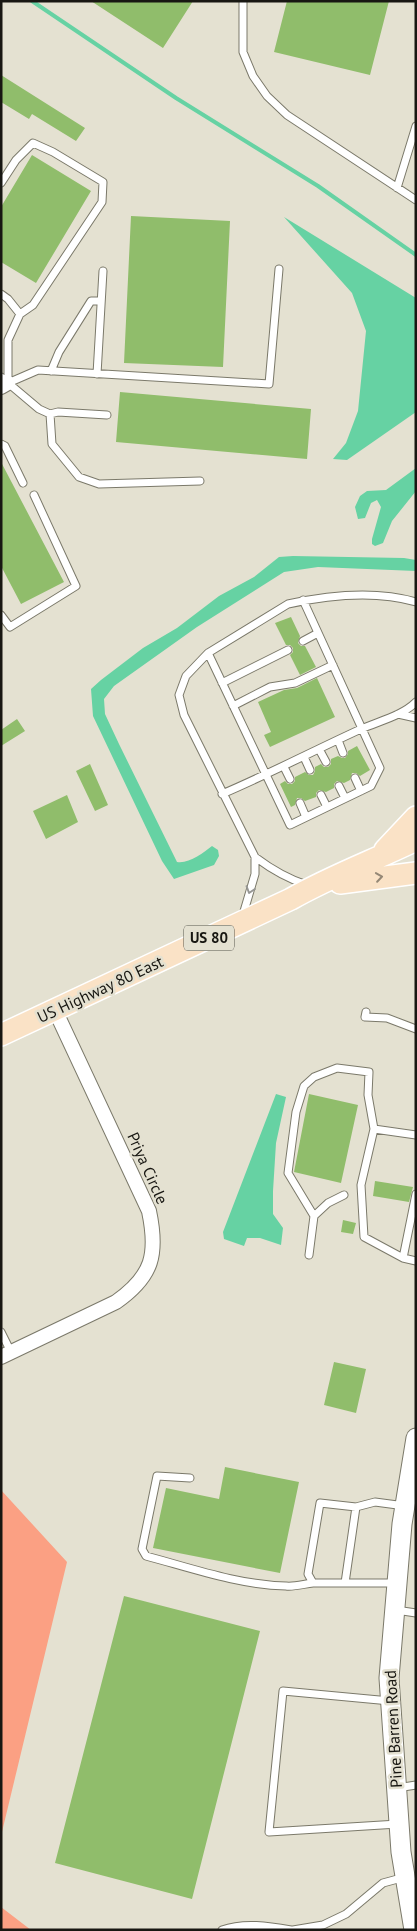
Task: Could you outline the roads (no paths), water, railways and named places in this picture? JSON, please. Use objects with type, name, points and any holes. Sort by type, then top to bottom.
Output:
[{"type":"main road","points":[[377,859],[416,817]]},
{"type":"main road","name":"US Highway 80 East","points":[[1,1035],[416,840]]},
{"type":"main road","points":[[313,887],[416,873]]},
{"type":"main road","name":"Pine Barren Road","points":[[414,1930],[399,1824],[389,1678],[397,1583],[416,1438]]},
{"type":"street","name":"Priya Circle","points":[[6,1354],[116,1302],[132,1291],[143,1278],[151,1262],[154,1245],[149,1211],[140,1189],[55,1010]]},
{"type":"lane","points":[[243,1],[243,52],[252,76],[266,96],[287,115],[416,200]]},
{"type":"lane","points":[[397,188],[416,126]]},
{"type":"lane","points":[[1,183],[16,160],[33,143],[53,152],[103,182],[102,202],[33,305],[20,314],[8,340],[3,382]]},
{"type":"lane","points":[[3,382],[38,370],[269,384],[279,269]]},
{"type":"lane","points":[[96,374],[103,271]]},
{"type":"lane","points":[[1,294],[8,299],[20,314]]},
{"type":"lane","points":[[51,371],[59,352],[91,301],[101,301]]},
{"type":"lane","points":[[3,382],[39,410],[50,414],[58,412],[107,415]]},
{"type":"lane","points":[[50,414],[52,444],[79,477],[99,484],[200,481]]},
{"type":"lane","points":[[1,444],[5,446],[24,482]]},
{"type":"lane","points":[[1,616],[10,627],[76,586],[34,495]]},
{"type":"lane","points":[[240,923],[256,874],[255,857],[184,715],[179,695],[186,676],[208,653],[288,604],[303,600],[347,595],[400,598],[416,602]]},
{"type":"lane","points":[[208,653],[290,825],[371,786],[380,768],[303,600]]},
{"type":"lane","points":[[303,641],[318,633]]},
{"type":"lane","points":[[222,683],[288,650]]},
{"type":"lane","points":[[233,706],[270,686],[295,683],[333,665]]},
{"type":"lane","points":[[222,794],[398,714],[416,702]]},
{"type":"lane","points":[[398,714],[416,718]]},
{"type":"lane","points":[[338,740],[343,753]]},
{"type":"lane","points":[[319,749],[326,762]]},
{"type":"lane","points":[[304,757],[310,770]]},
{"type":"lane","points":[[284,767],[290,779]]},
{"type":"lane","points":[[355,778],[361,791]]},
{"type":"lane","points":[[339,786],[345,798]]},
{"type":"lane","points":[[321,795],[327,807]]},
{"type":"lane","points":[[300,803],[306,817]]},
{"type":"lane","points":[[255,857],[294,881],[313,887]]},
{"type":"lane","points":[[366,1012],[365,1017],[387,1018],[416,1029]]},
{"type":"lane","points":[[314,1216],[288,1173],[296,1112],[304,1086],[314,1077],[337,1068],[369,1072],[368,1095],[374,1129],[361,1185],[364,1237],[404,1258],[416,1261]]},
{"type":"lane","points":[[374,1129],[416,1135]]},
{"type":"lane","points":[[404,1258],[416,1194]]},
{"type":"lane","points":[[308,1255],[314,1216],[328,1203],[344,1195]]},
{"type":"lane","points":[[1,1332],[6,1354]]},
{"type":"lane","points":[[190,1478],[157,1476],[142,1549],[146,1556],[258,1584],[287,1586],[313,1583],[397,1583]]},
{"type":"lane","points":[[313,1583],[308,1574],[320,1503],[356,1507],[375,1502],[409,1501]]},
{"type":"lane","points":[[345,1583],[356,1507]]},
{"type":"lane","points":[[394,1610],[416,1613]]},
{"type":"lane","points":[[390,1701],[283,1691],[269,1832],[399,1824]]},
{"type":"lane","points":[[396,1788],[416,1785]]},
{"type":"lane","points":[[222,1930],[230,1927],[263,1925],[288,1929],[323,1925],[346,1914],[383,1883],[405,1877]]},
{"type":"waterway","points":[[32,1],[176,98],[318,186],[416,255]]}]
